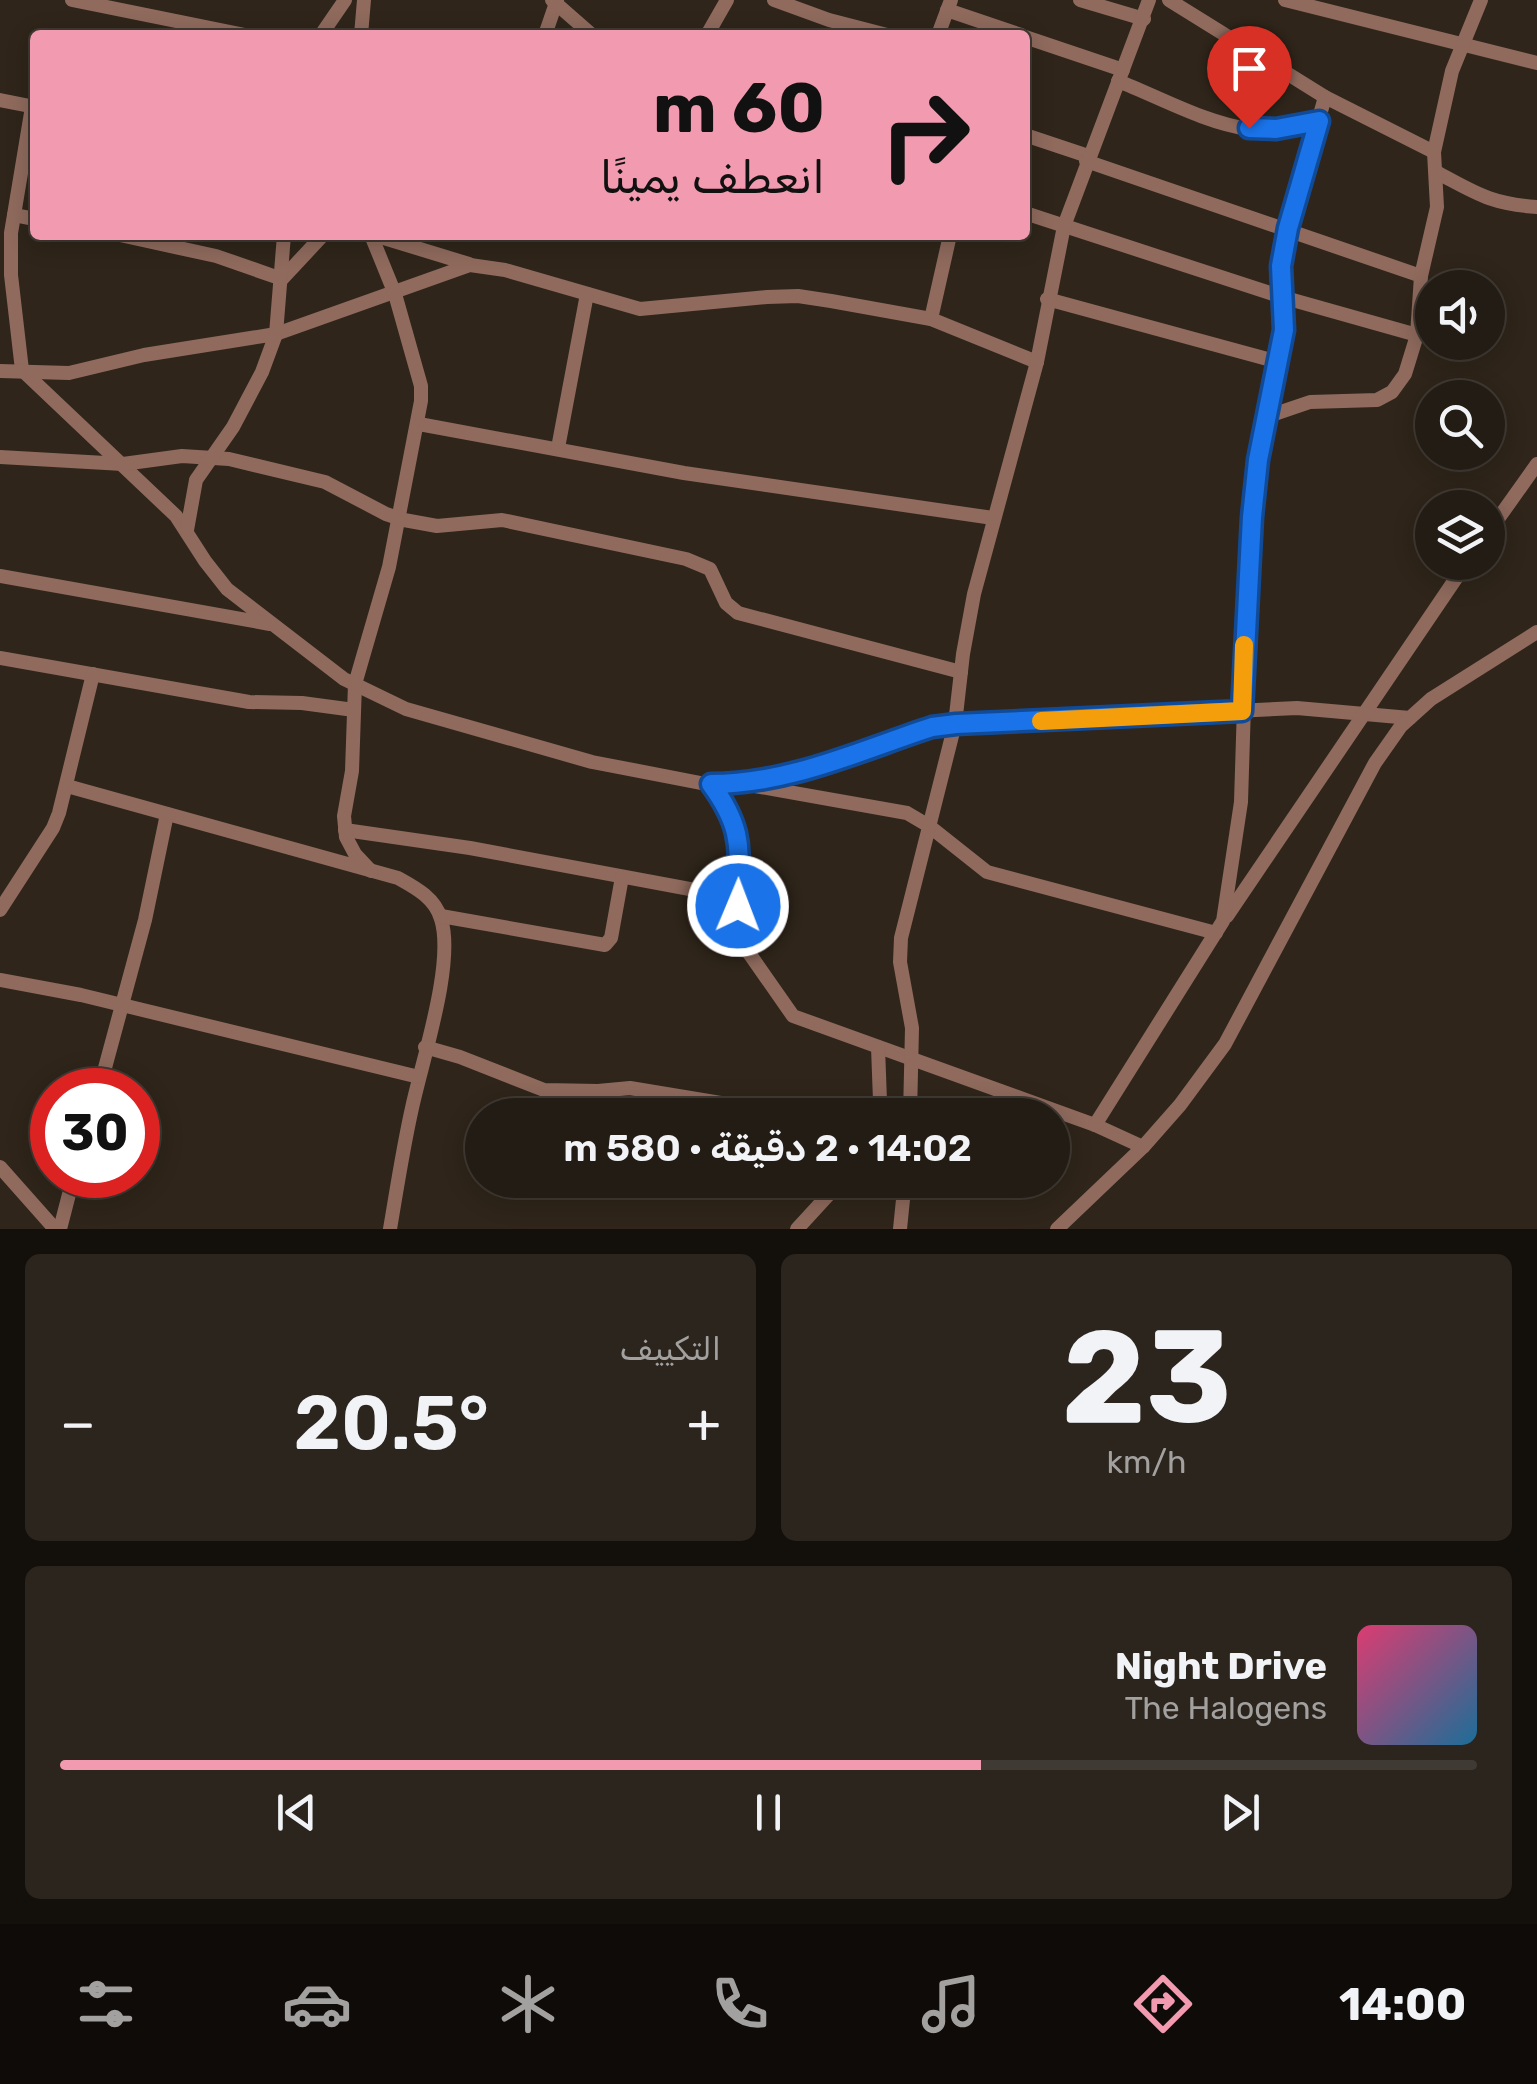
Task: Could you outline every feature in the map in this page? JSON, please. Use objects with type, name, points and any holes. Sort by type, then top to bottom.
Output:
[{"type":"street","points":[[72,0],[221,30]]},
{"type":"street","points":[[324,30],[345,0]]},
{"type":"street","points":[[361,30],[364,0]]},
{"type":"street","points":[[710,30],[727,0]]},
{"type":"street","points":[[774,0],[867,30]]},
{"type":"street","points":[[1080,0],[1144,19]]},
{"type":"street","points":[[911,1098],[910,1005],[900,962],[901,938],[956,724],[960,672],[974,594],[1036,362],[1064,226],[1149,0]]},
{"type":"street","points":[[1169,0],[1326,97],[1434,152]]},
{"type":"street","points":[[1286,0],[1330,5],[1537,63]]},
{"type":"street","points":[[1421,270],[1436,207],[1434,152],[1461,43],[1481,0]]},
{"type":"street","points":[[546,30],[555,1],[587,30]]},
{"type":"street","points":[[940,30],[949,5],[1009,30]]},
{"type":"street","points":[[1030,39],[1222,122],[1276,129],[1319,121]]},
{"type":"street","points":[[1219,927],[1242,802],[1249,545],[1258,460],[1270,416],[1284,330],[1281,266],[1326,97]]},
{"type":"street","points":[[0,100],[30,106]]},
{"type":"street","points":[[30,124],[14,215],[6,233],[22,370],[187,530],[216,577],[354,684],[406,709],[592,762],[711,784],[744,784],[888,808],[930,826],[986,872],[1219,927]]},
{"type":"street","points":[[1030,137],[1415,274]]},
{"type":"street","points":[[1436,172],[1480,197],[1537,207]]},
{"type":"street","points":[[14,215],[30,218]]},
{"type":"street","points":[[1030,216],[1282,297],[1415,335]]},
{"type":"street","points":[[143,240],[216,256],[282,279]]},
{"type":"street","points":[[187,530],[196,480],[246,403],[276,334],[284,240]]},
{"type":"street","points":[[282,279],[319,240]]},
{"type":"street","points":[[372,871],[354,854],[345,830],[354,684],[388,568],[418,424],[421,386],[375,240]]},
{"type":"street","points":[[389,240],[640,310],[798,296],[931,319],[1036,362]]},
{"type":"street","points":[[931,319],[949,240]]},
{"type":"street","points":[[0,371],[69,373],[144,355],[276,334],[470,265]]},
{"type":"street","points":[[558,448],[587,294]]},
{"type":"street","points":[[1048,299],[1278,362]]},
{"type":"street","points":[[1270,416],[1310,402],[1377,400],[1392,392],[1405,374],[1415,339]]},
{"type":"street","points":[[418,424],[736,482],[993,518]]},
{"type":"street","points":[[0,457],[123,464],[182,456],[211,457],[326,482],[399,518],[437,526],[502,520],[686,559],[710,569],[726,603],[738,614],[960,672]]},
{"type":"street","points":[[1505,508],[1537,464]]},
{"type":"street","points":[[0,576],[273,624]]},
{"type":"street","points":[[1095,1125],[1219,927],[1455,580]]},
{"type":"street","points":[[1057,1229],[1143,1147],[1225,1044],[1374,763],[1410,718],[1432,699],[1537,632]]},
{"type":"street","points":[[0,658],[250,702],[354,710]]},
{"type":"street","points":[[0,910],[53,828],[93,674]]},
{"type":"street","points":[[744,784],[778,778],[932,727],[956,724],[1297,708],[1410,718]]},
{"type":"street","points":[[711,784],[735,821],[739,837],[742,943],[786,1009],[804,1022],[1095,1125],[1143,1147]]},
{"type":"street","points":[[67,786],[372,871],[418,888],[432,902],[441,916],[444,946],[440,982],[390,1229]]},
{"type":"street","points":[[105,1068],[166,814]]},
{"type":"street","points":[[345,830],[470,848],[738,898]]},
{"type":"street","points":[[441,916],[606,944],[611,938],[622,877]]},
{"type":"street","points":[[0,980],[123,1005],[419,1077]]},
{"type":"street","points":[[425,1047],[544,1090],[598,1092],[630,1088],[691,1098]]},
{"type":"street","points":[[878,1047],[880,1098]]},
{"type":"street","points":[[0,1167],[57,1229],[67,1198]]},
{"type":"street","points":[[797,1229],[825,1198]]},
{"type":"street","points":[[900,1229],[903,1198]]},
{"type":"slow traffic","points":[[1041,721],[1242,711],[1244,645]]},
{"type":"route","points":[[738,906],[739,837],[735,821],[711,784],[778,778],[932,727],[1242,711],[1249,545],[1258,460],[1270,416],[1284,330],[1281,266],[1319,121],[1276,129],[1249,128]]}]
